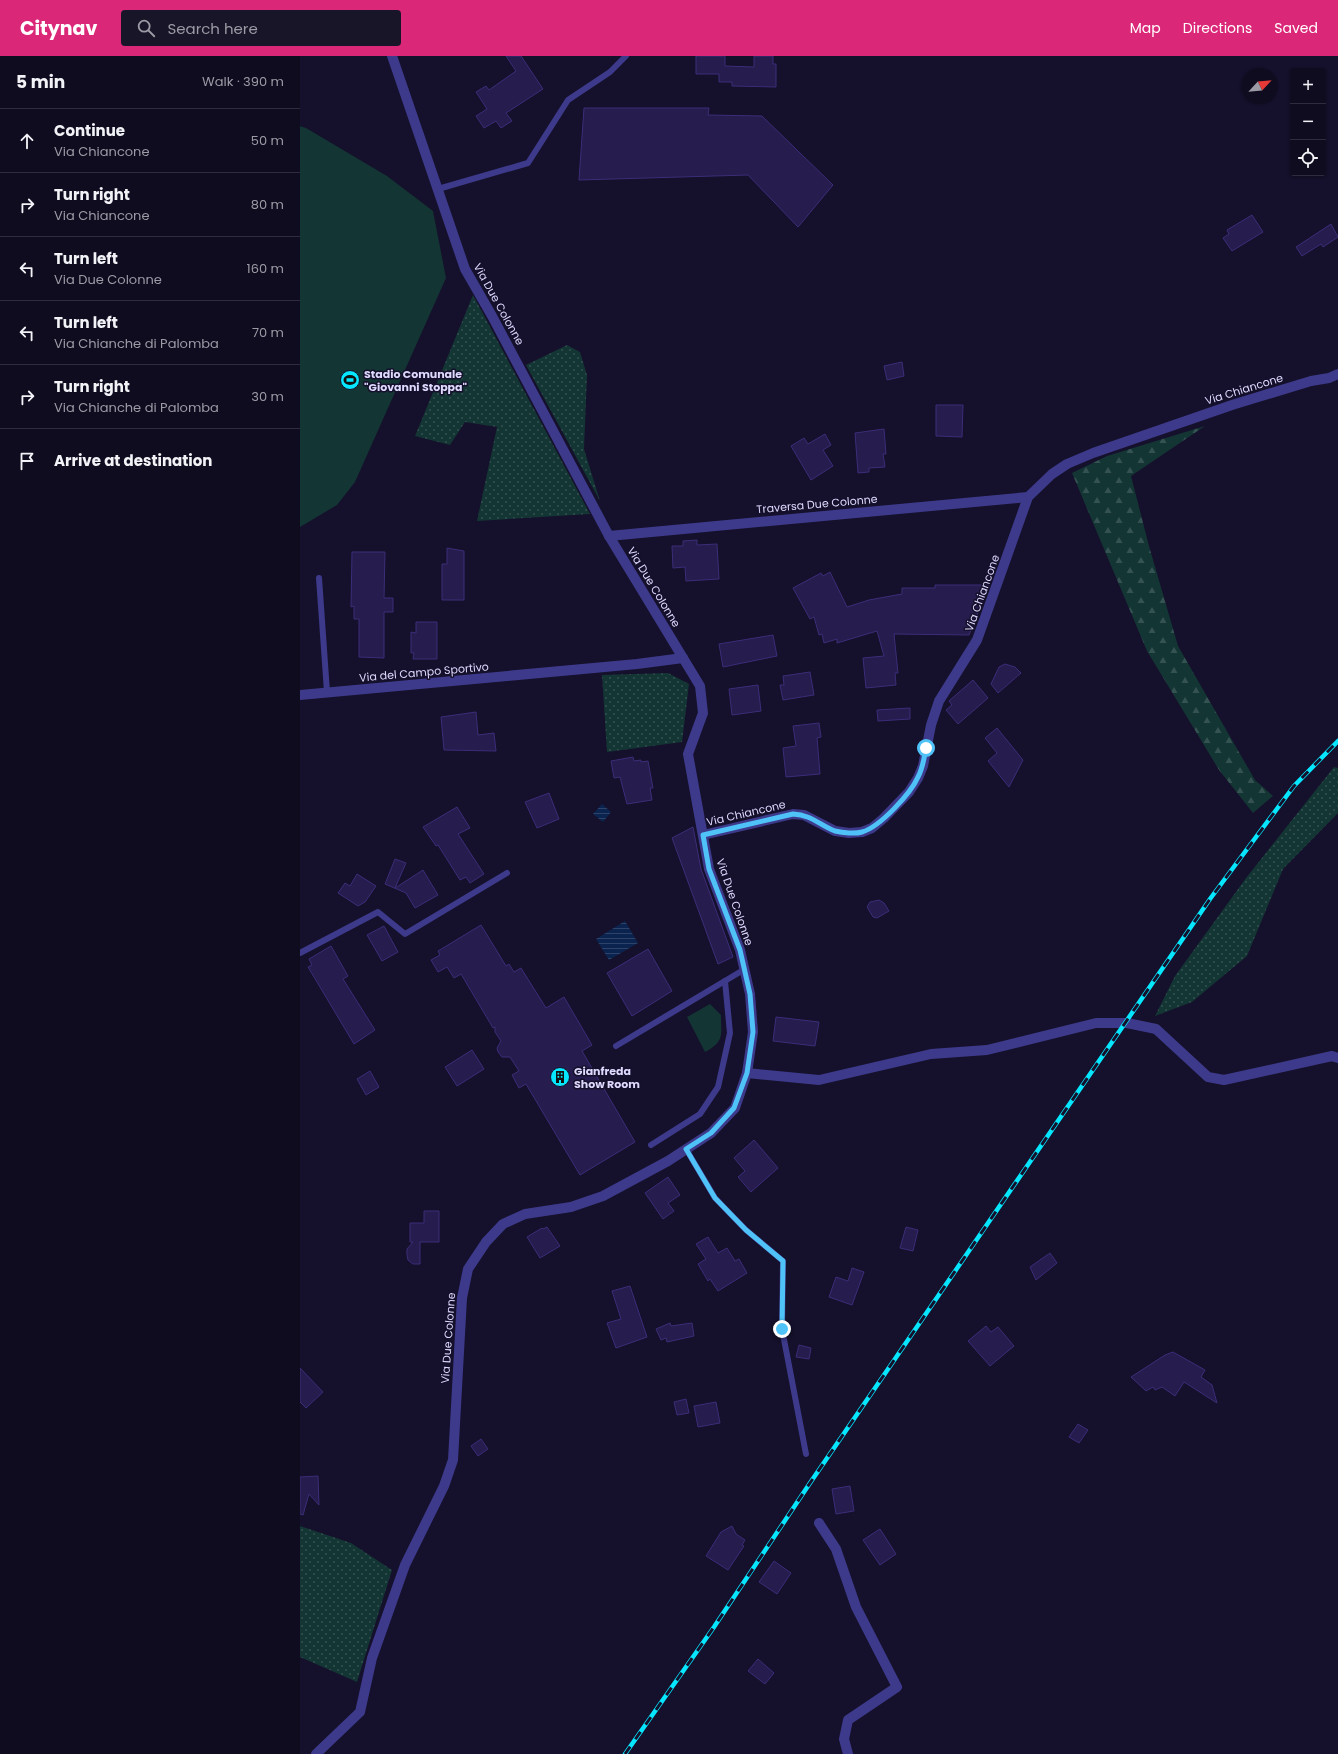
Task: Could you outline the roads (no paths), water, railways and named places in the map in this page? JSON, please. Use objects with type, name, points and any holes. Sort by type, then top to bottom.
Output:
[{"type":"street","name":"Via Due Colonne","points":[[316,1754],[360,1712],[372,1658],[405,1565],[444,1486],[453,1460],[462,1298],[468,1269],[486,1242],[503,1224],[526,1214],[571,1207],[603,1196],[686,1149],[711,1133],[734,1108],[747,1073],[753,1032],[750,994],[745,969],[740,950],[709,869],[688,754],[703,712],[700,686],[609,536],[492,316],[465,269],[392,56]]},
{"type":"street","name":"Via Chiancone","points":[[703,835],[793,814],[804,814],[835,831],[849,833],[862,832],[872,828],[884,818],[909,792],[918,778],[939,701],[977,640],[1028,497],[1067,464],[1093,453],[1232,405],[1311,381],[1329,378],[1338,374]]},
{"type":"street","name":"Traversa Due Colonne","points":[[609,536],[1028,497]]},
{"type":"street","name":"Via del Campo Sportivo","points":[[300,695],[684,658]]},
{"type":"street","points":[[747,1073],[819,1080],[931,1054],[988,1050],[1096,1023],[1127,1023],[1156,1029],[1208,1077],[1224,1080],[1332,1056],[1338,1058]]},
{"type":"street","points":[[819,1523],[836,1549],[856,1607],[897,1687],[848,1720],[844,1739],[848,1754]]},
{"type":"lane","points":[[438,189],[528,163],[568,100],[610,72],[626,56]]},
{"type":"lane","points":[[319,578],[327,692]]},
{"type":"lane","points":[[300,953],[378,912],[406,934],[507,873]]},
{"type":"lane","points":[[616,1046],[745,969]]},
{"type":"lane","points":[[651,1145],[700,1114],[718,1087],[730,1033],[724,981]]},
{"type":"lane","points":[[686,1149],[715,1198],[746,1230],[783,1261],[782,1329],[806,1454]]},
{"type":"water","points":[[602,804],[611,812],[603,822],[593,814]]},
{"type":"water","points":[[625,921],[638,943],[609,960],[596,939]]},
{"type":"railway","points":[[625,1754],[714,1627],[810,1483],[1210,899],[1294,786],[1338,741]]},
{"type":"place","name":"Stadio Comunale \"Giovanni Stoppa\"","points":[[350,380]]},
{"type":"place","name":"Gianfreda Show Room","points":[[560,1077]]}]
